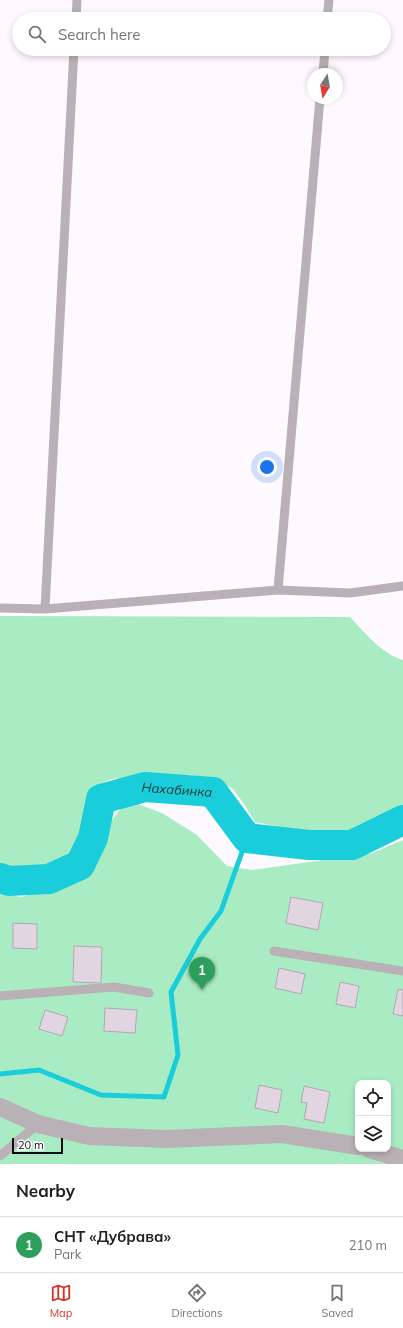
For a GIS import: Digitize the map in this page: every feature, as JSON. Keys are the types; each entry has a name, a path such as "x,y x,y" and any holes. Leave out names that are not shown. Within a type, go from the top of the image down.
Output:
{"street":[{"path":"0,1107 38,1124 89,1136 167,1139 282,1134 355,1146"},
{"path":"379,1152 403,1159"}],"lane":[{"path":"76,12 77,0"},
{"path":"328,12 329,0"},
{"path":"45,608 74,56"},
{"path":"323,68 324,56"},
{"path":"278,590 319,104"},
{"path":"0,608 45,608 278,590 350,593 403,586"},
{"path":"274,951 403,971"},
{"path":"0,996 114,988 150,993"},
{"path":"0,1156 38,1124"}],"green space":[{"path":"0,616 350,617 381,648 403,660 403,813 380,825 332,839 312,837 294,830 255,822 232,788 212,780 191,775 112,779 92,787 86,805 80,840 71,857 53,866 0,866"},
{"path":"127,800 162,813 197,835 227,866 252,870 372,853 403,840 403,1164 0,1164 0,894 22,897 68,882 100,859 107,827"}],"building":[{"path":"291,897 323,903 318,930 286,923"},
{"path":"13,923 37,924 37,949 13,948"},
{"path":"74,946 102,947 101,983 73,982"},
{"path":"279,968 305,974 301,994 275,988"},
{"path":"340,982 359,986 355,1008 336,1004"},
{"path":"398,989 403,990 403,1016 393,1014"},
{"path":"105,1008 137,1010 135,1033 104,1031"},
{"path":"45,1010 68,1017 62,1036 39,1029"},
{"path":"259,1085 282,1090 278,1113 255,1108"},
{"path":"304,1086 330,1092 324,1123 304,1119 307,1103 301,1102"}],"waterway":[{"name":"Нахабинка","path":"0,878 9,881 49,879 80,865 93,838 101,799 145,787 213,792 247,838 309,845 352,845 403,820"},
{"path":"0,1074 39,1070 101,1095 164,1097 178,1055 171,992 200,939 221,911 247,838"}],"place":[{"name":"СНТ «Дубрава»","path":"202,990"}]}
